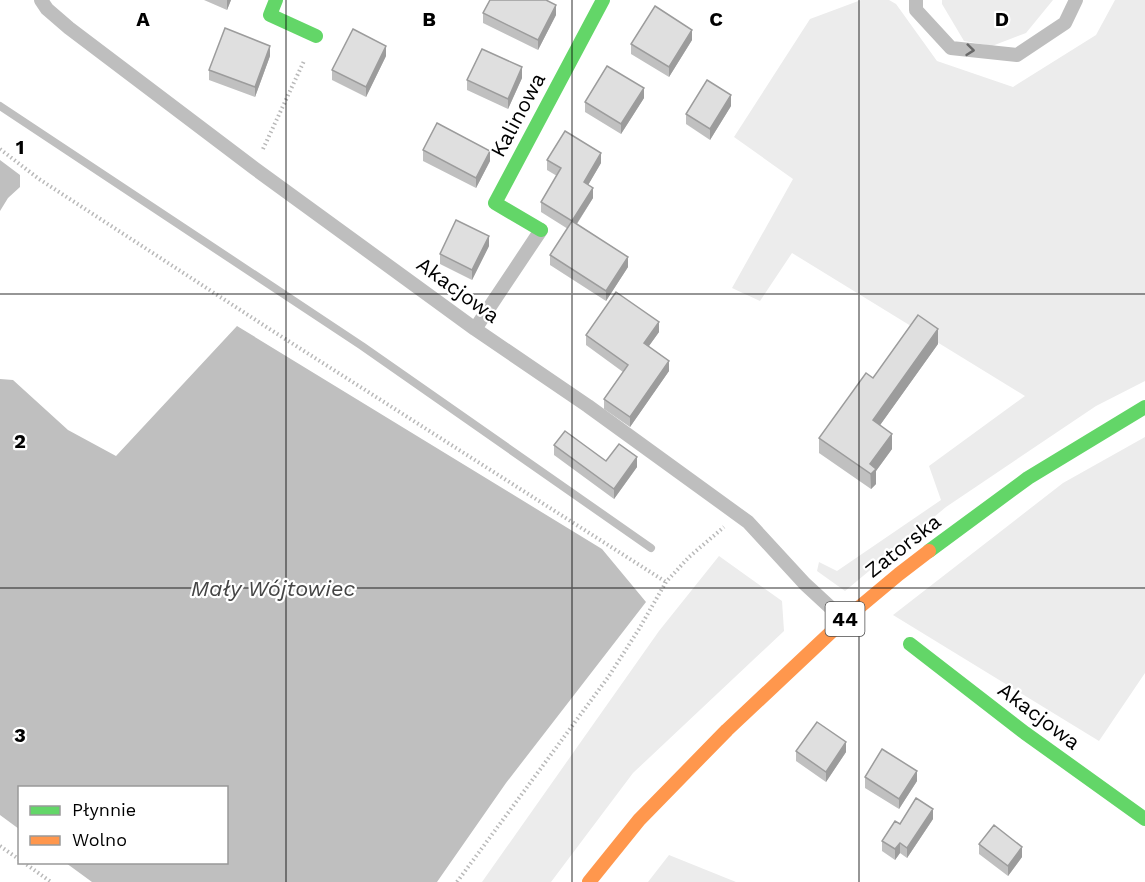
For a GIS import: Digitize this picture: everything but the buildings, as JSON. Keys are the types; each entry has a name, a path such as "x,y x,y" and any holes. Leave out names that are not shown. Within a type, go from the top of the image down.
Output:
{"main road":[{"path":"276,0 270,15 316,36"},
{"name":"Kalinowa","path":"541,230 495,203 603,0"},
{"name":"Zatorska","path":"589,882 639,820 727,729 844,620 899,574 1028,478 1145,407"},
{"name":"Akacjowa","path":"910,644 1025,733 1145,819"}],"lane":[{"name":"Akacjowa","path":"41,0 47,9 69,28 254,168 475,329 588,406 748,522 805,584 844,620"},
{"path":"916,0 916,10 951,48 1017,55 1065,22 1076,0"},
{"path":"475,329 541,230"}],"path":[{"path":"254,168 316,36"},
{"path":"0,149 39,179 108,225 666,582"},
{"path":"456,882 609,676 666,582 689,557 738,515"},
{"path":"0,846 18,859"},
{"path":"25,864 51,882"}],"shaded area":[{"path":"861,0 889,0 896,4 937,61 1013,87 1096,35 1115,0 1145,0 1145,381 1096,406 946,507 845,591 817,571 819,562 837,571 941,500 929,466 1025,396 792,253 760,301 732,288 793,179 734,137 810,19"},
{"path":"942,0 1053,0 1026,33 992,46 964,41 942,4"},
{"path":"1145,437 1145,673 1099,741 893,615 1063,483"},
{"path":"719,556 782,601 784,631 633,773 551,882 482,882 659,631"},
{"path":"669,855 736,882 648,882"}],"water":[{"path":"0,160 20,175 20,187 8,198 0,211"},
{"name":"Mały Wójtowiec","path":"237,326 602,549 646,602 506,783 437,882 92,882 67,864 228,864 228,786 18,786 18,828 0,815 0,379 13,380 68,430 116,456"}],"waterway":[{"path":"0,106 362,346 651,548"}],"traffic: fast":[{"path":"276,0 270,15 316,36"},
{"path":"541,230 495,203 603,0"},
{"path":"929,551 1028,478 1145,407"},
{"path":"910,644 1025,733 1145,819"}],"traffic: slow":[{"path":"589,882 639,820 727,730 844,620 929,551"}]}
